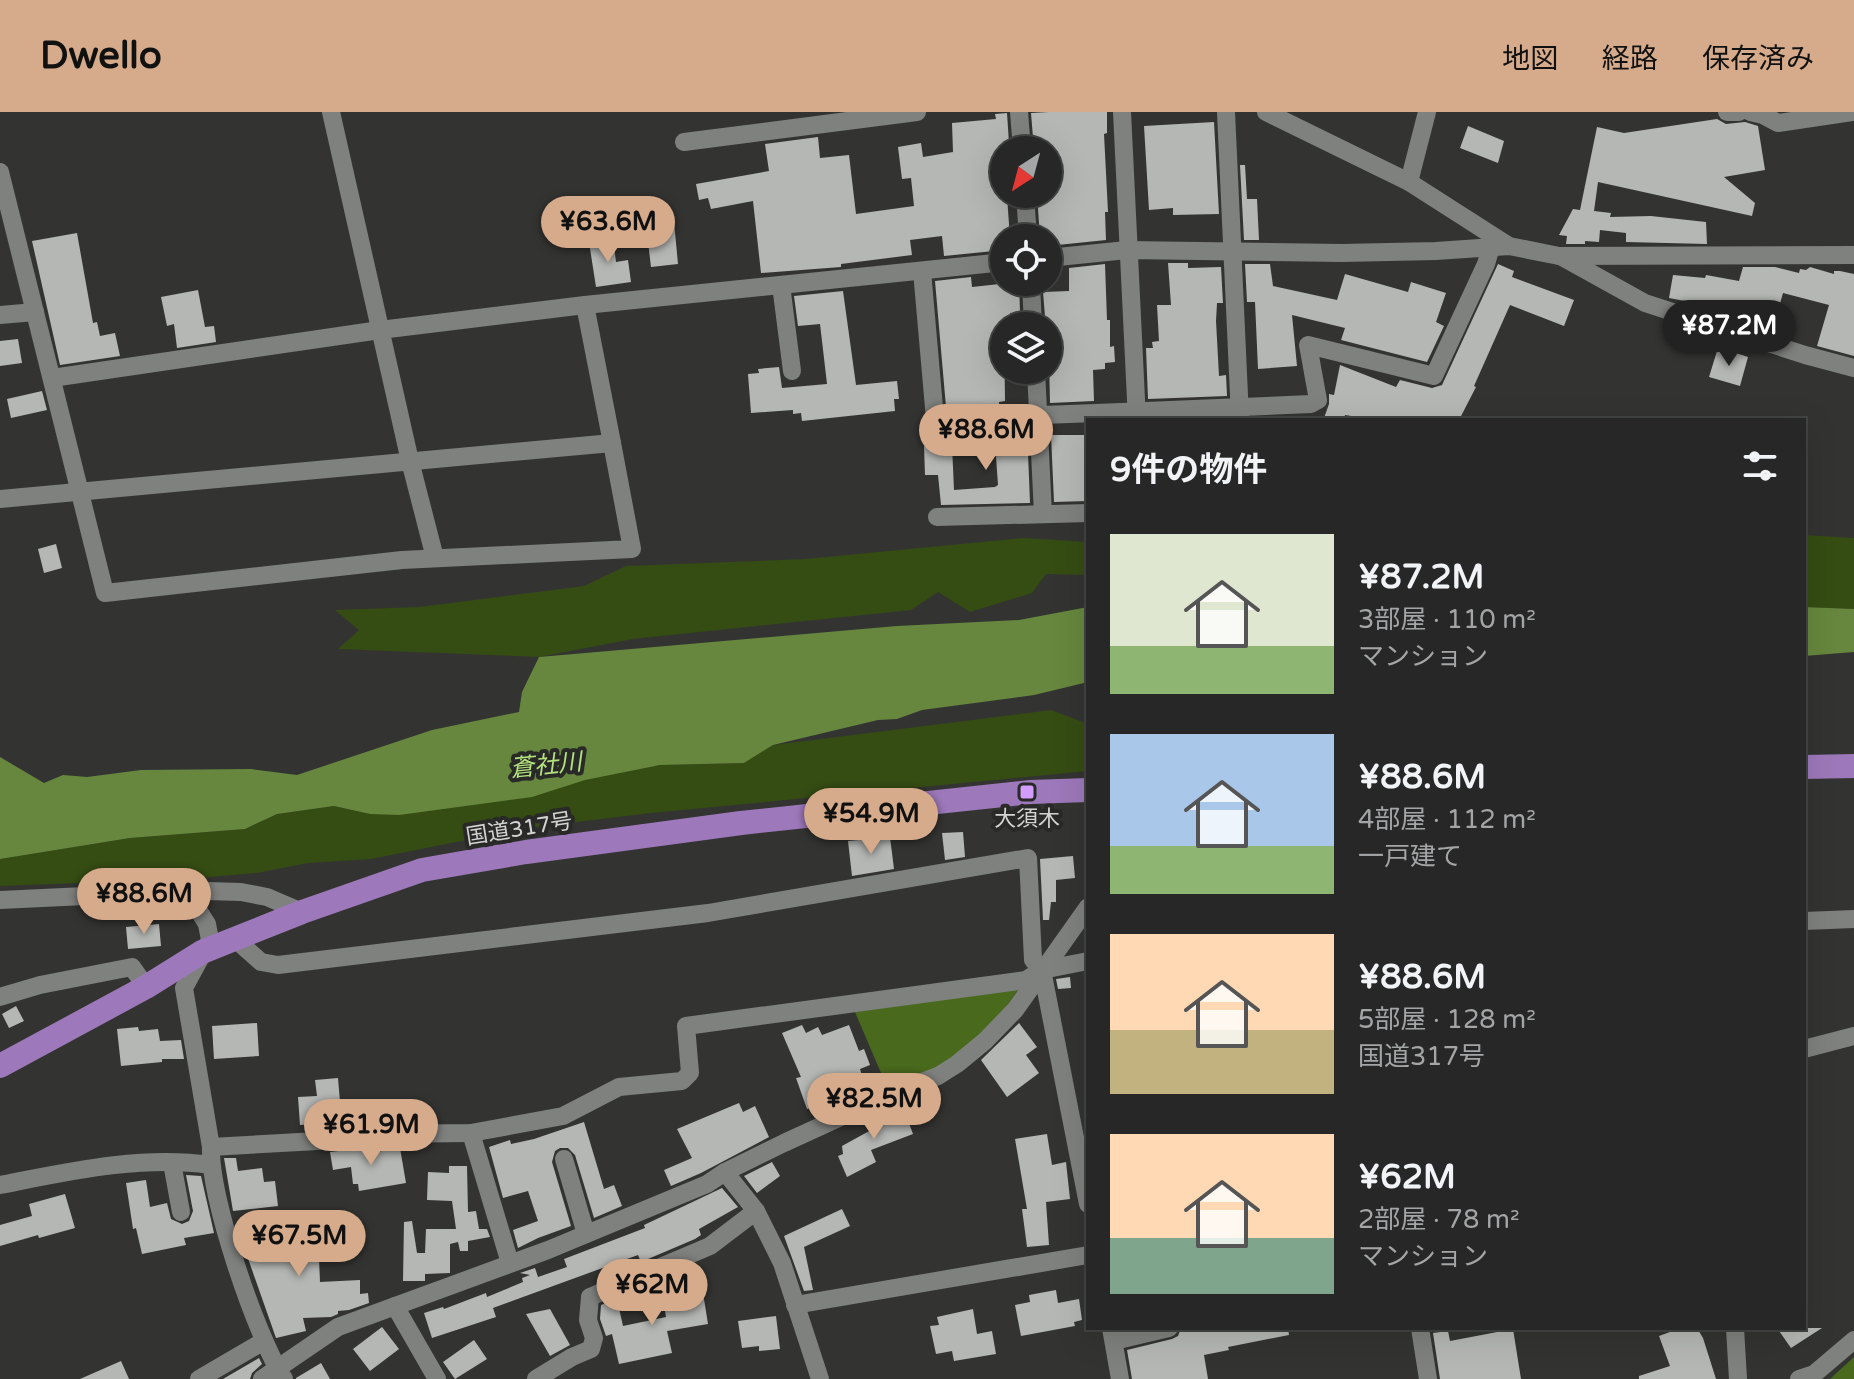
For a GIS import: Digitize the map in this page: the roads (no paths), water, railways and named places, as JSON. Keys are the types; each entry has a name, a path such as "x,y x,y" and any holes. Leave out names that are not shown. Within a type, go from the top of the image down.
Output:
{"highway":[{"path":"1806,767 1854,766"},
{"name":"国道317号","path":"0,1066 146,987 202,952 302,912 422,870 526,852 741,823 1031,792 1086,790"}],"street":[{"path":"331,112 435,558"},
{"path":"684,142 917,112"},
{"path":"1019,112 1021,136"},
{"path":"1122,112 1130,416"},
{"path":"1226,112 1240,414"},
{"path":"1266,112 1409,182 1500,246"},
{"path":"1409,182 1427,112"},
{"path":"1727,112 1739,112"},
{"path":"1750,112 1778,123 1852,112"},
{"path":"0,172 9,243 35,312 105,593 402,560 632,549 585,305"},
{"path":"1062,257 1127,250 1342,253 1500,246 1559,256 1854,255"},
{"path":"922,271 935,419 1240,414 1311,404 1318,400 1308,345 1434,376 1486,264 1500,246"},
{"path":"1559,256 1645,303 1854,368"},
{"path":"52,378 380,330 585,305 990,264"},
{"path":"781,285 792,371"},
{"path":"0,315 35,312"},
{"path":"1037,384 1043,514"},
{"path":"0,499 612,443"},
{"path":"937,517 1086,513"},
{"path":"234,938 261,962 278,965 708,913 1028,858 1033,960 1042,970 1086,1194"},
{"path":"0,900 241,892 267,897 302,912"},
{"path":"178,896 200,913 207,924 210,940 184,988 210,1156 231,1247 274,1375 338,1327 586,1234 707,1184 725,1172 893,1093 938,1076 985,1041 1015,1010 1086,910"},
{"path":"1806,921 1854,919"},
{"path":"0,1185 121,1164 172,1163 375,1134 471,1133 563,1116 619,1087 682,1081 690,1073 686,1026 1026,980 1042,970 1086,961"},
{"path":"0,997 40,985 132,967 146,987"},
{"path":"1806,1048 1854,1036"},
{"path":"471,1133 510,1263"},
{"path":"564,1159 586,1234"},
{"path":"172,1163 181,1212"},
{"path":"725,1172 756,1211 782,1263 820,1379"},
{"path":"536,1379 591,1349 594,1338 588,1320 590,1297 710,1246 756,1211"},
{"path":"795,1305 1086,1255"},
{"path":"395,1306 437,1379"},
{"path":"1120,1379 1113,1335 1153,1330"},
{"path":"1420,1330 1428,1379"},
{"path":"1735,1330 1738,1379"},
{"path":"1799,1379 1814,1374 1854,1340"},
{"path":"199,1379 264,1341"}],"water":[{"name":"蒼社川","path":"1086,607 1086,682 1034,695 922,710 897,719 878,720 773,745 744,763 660,765 585,780 532,797 399,815 370,814 334,806 277,814 245,829 130,838 0,859 0,757 44,783 63,775 87,777 141,770 251,769 297,775 432,730 519,712 522,692 539,657 897,626 1019,620"},
{"path":"1806,607 1854,609 1854,652 1806,656"}],"place":[{"name":"大須木","path":"1027,792"}]}
